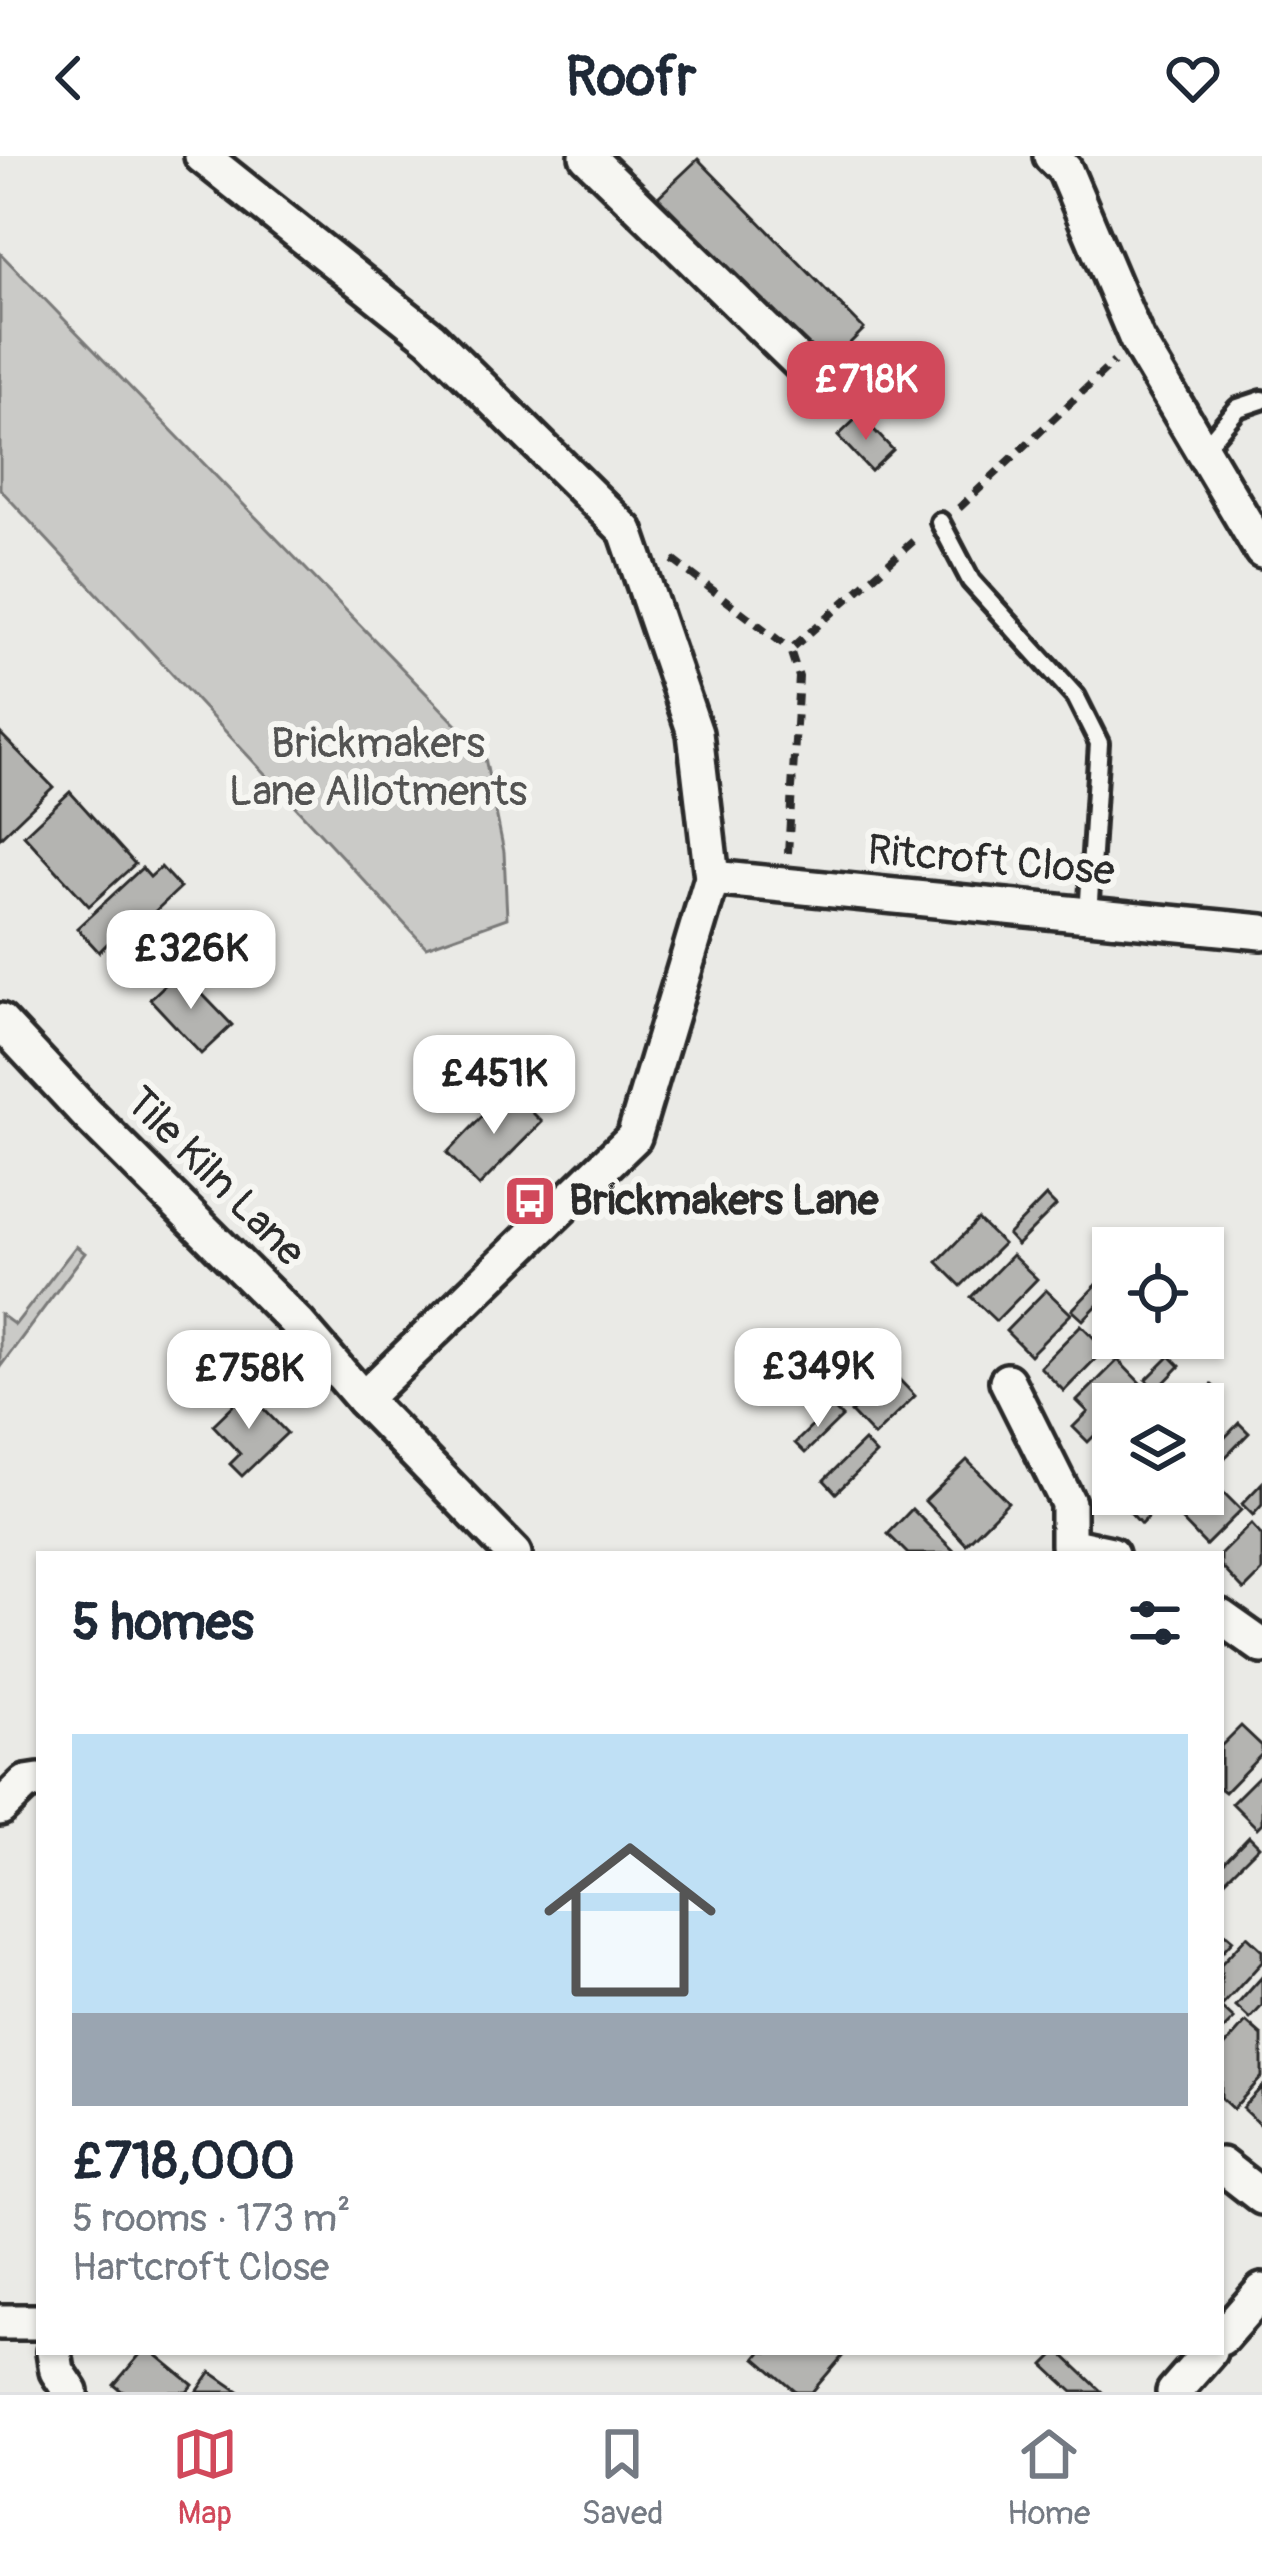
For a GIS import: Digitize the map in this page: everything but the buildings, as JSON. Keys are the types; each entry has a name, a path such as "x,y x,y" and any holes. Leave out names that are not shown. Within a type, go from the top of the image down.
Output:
{"street":[{"path":"202,156 431,338 626,531 695,733 712,878 634,1137 363,1399"},
{"path":"587,156 813,376"},
{"path":"1052,156 1065,170 1137,340 1262,551"},
{"name":"Ritcroft Close","path":"712,878 1262,932"},
{"name":"Tile Kiln Lane","path":"0,1021 299,1324 363,1399 511,1551"},
{"path":"1007,1381 1068,1503 1062,1550"},
{"path":"1224,1619 1262,1646"},
{"path":"0,1808 26,1783 36,1781"},
{"path":"1224,2167 1262,2197"},
{"path":"1224,2334 1262,2290"},
{"path":"0,2322 36,2322"},
{"path":"54,2355 57,2372 71,2392"},
{"path":"1174,2392 1206,2355"}],"lane":[{"path":"1202,450 1238,408 1262,400"},
{"path":"940,522 970,581 1076,697 1100,743 1088,916"}],"path":[{"path":"790,650 901,550 968,501 1137,340"},
{"path":"626,531 650,543 790,650 799,676 786,886"}],"green space":[{"name":"Brickmakers Lane Allotments","path":"0,253 484,753 504,852 507,918 426,947 0,489"},
{"path":"76,1246 85,1253 0,1367 0,1314 15,1325"}],"place":[{"name":"Brickmakers Lane","path":"530,1201"}]}
